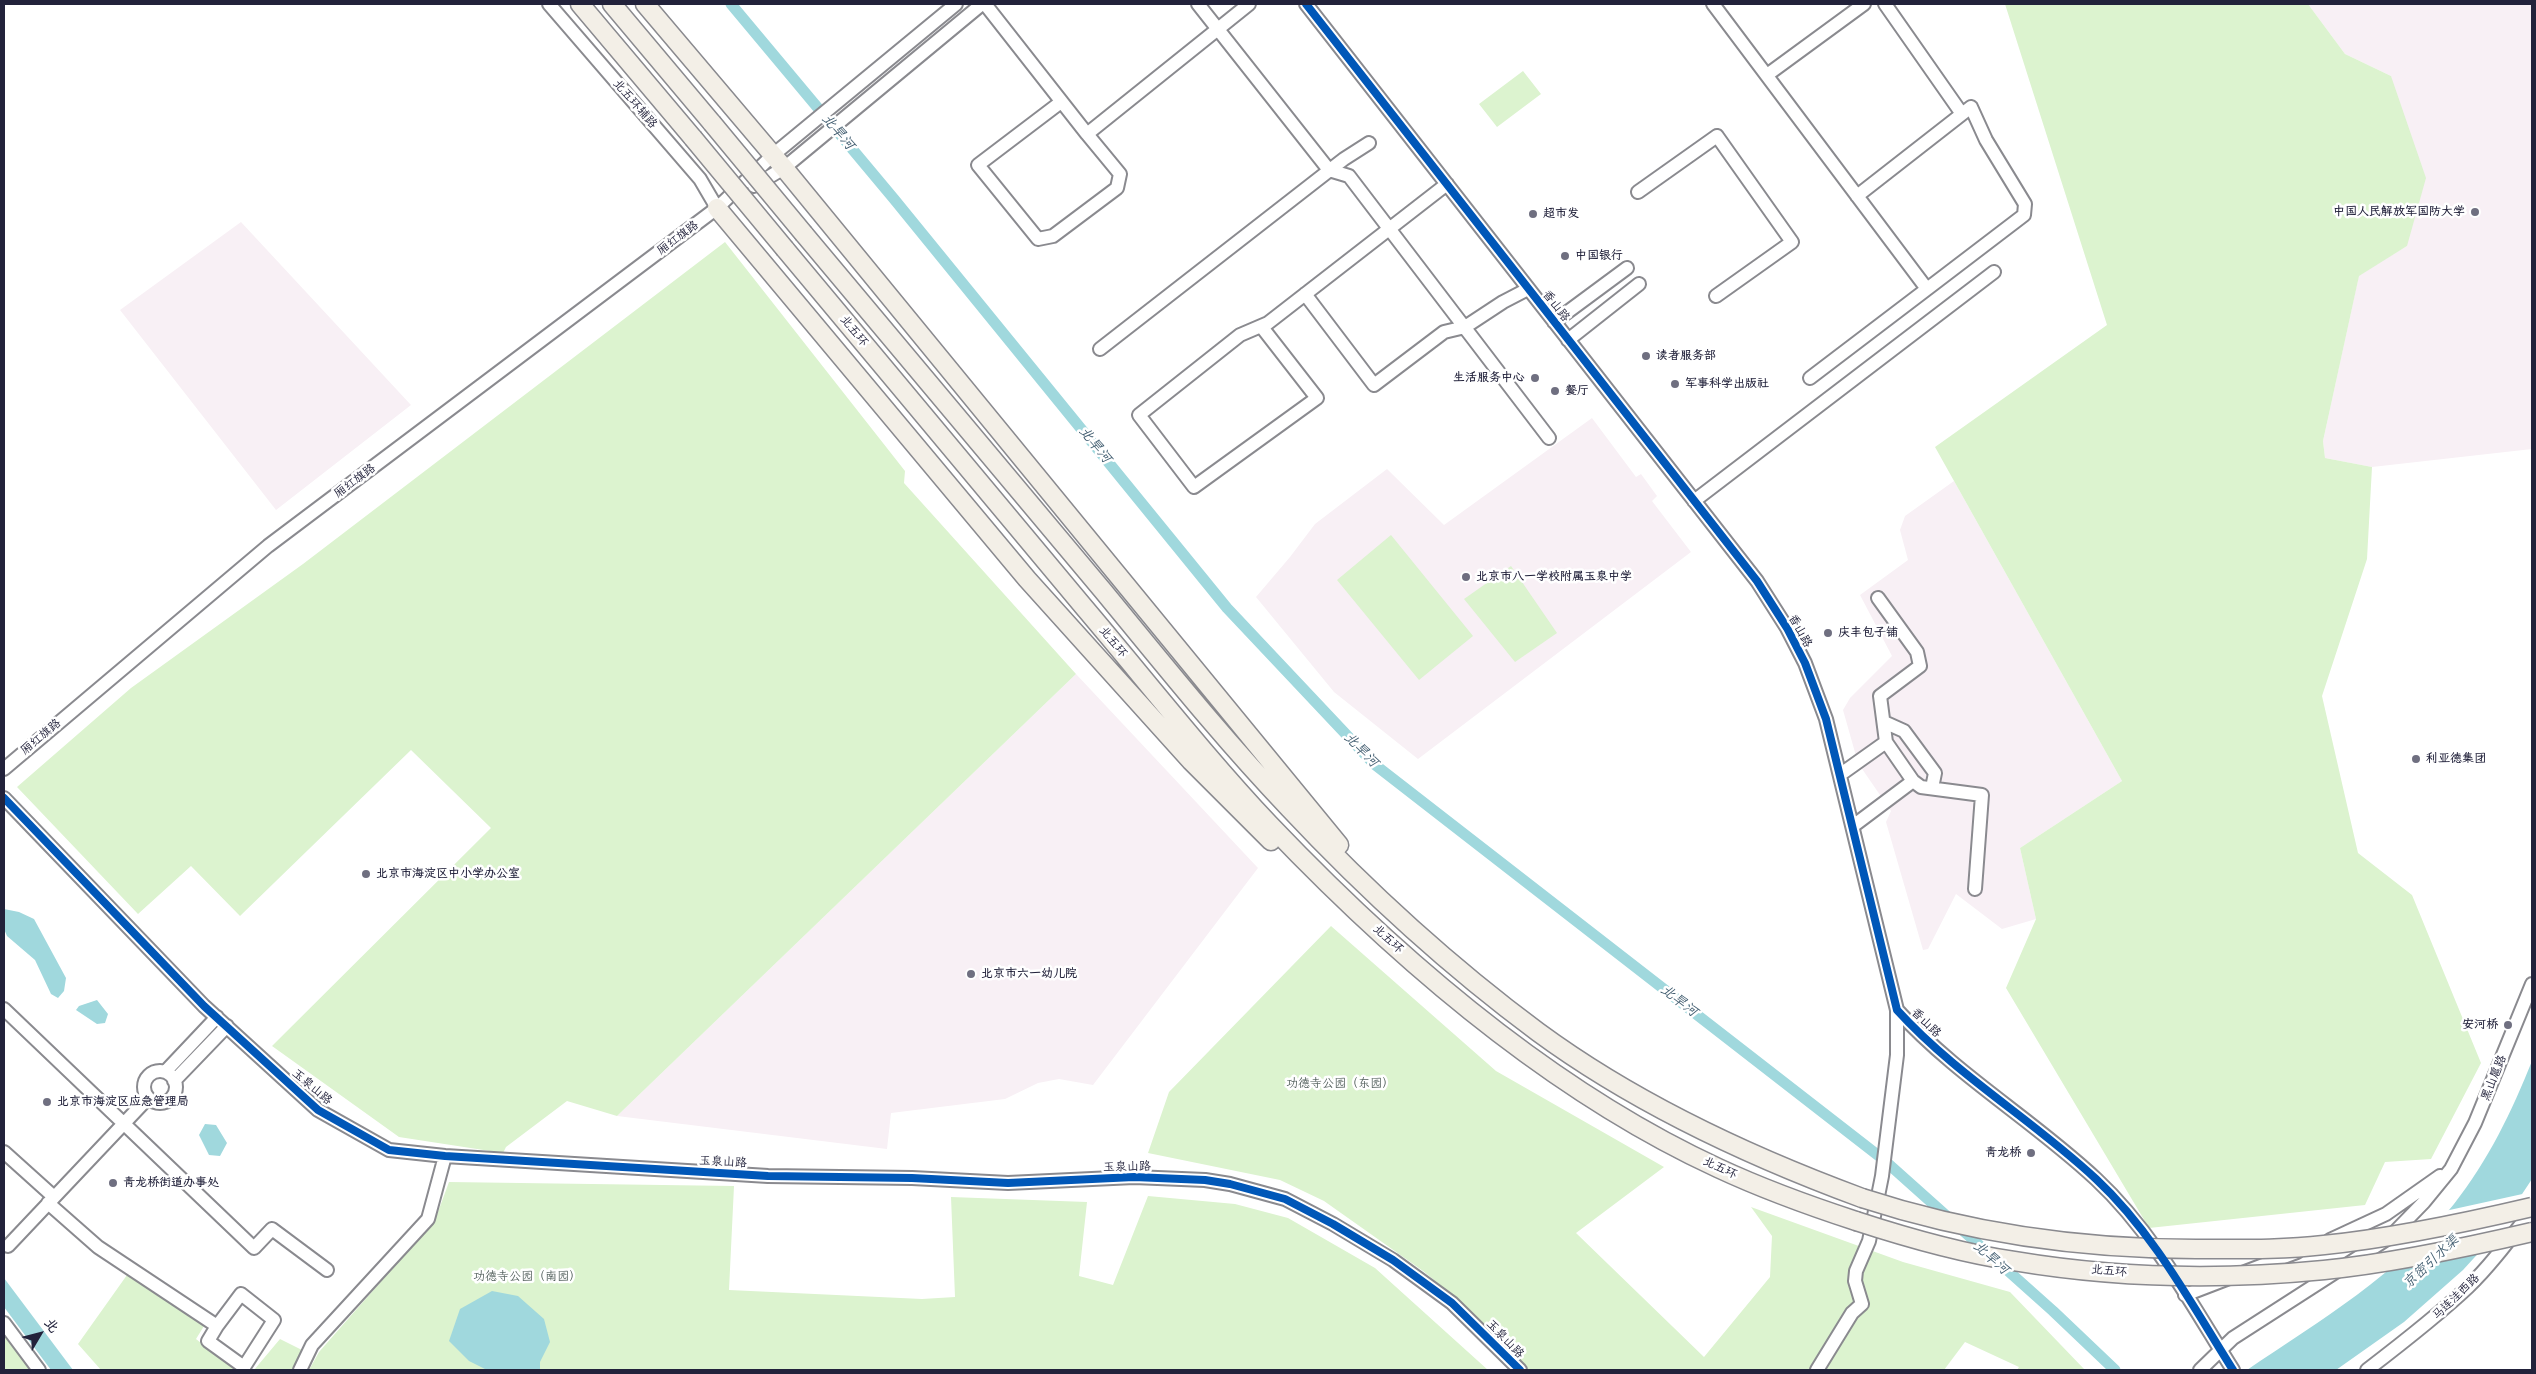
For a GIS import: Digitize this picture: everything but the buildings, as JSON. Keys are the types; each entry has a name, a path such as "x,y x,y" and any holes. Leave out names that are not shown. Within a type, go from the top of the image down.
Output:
{"highway":[{"name":"北五环","path":"580,4 1194,738 1269,824 1368,921 1422,970 1525,1052 1617,1114 1717,1168 1819,1209 1920,1241 2014,1262 2124,1273 2195,1275 2238,1275 2325,1270 2383,1262 2465,1247 2532,1232"},
{"name":"北五环","path":"612,4 1212,722 1288,808 1400,918 1539,1033 1629,1091 1724,1142 1795,1174 1914,1214 2024,1238 2162,1249 2244,1250 2325,1245 2452,1225 2532,1208"},
{"path":"645,4 778,161 1400,918"},
{"path":"717,208 1027,579 1191,761 1264,836 1368,921"}],"street":[{"name":"北五环辅路","path":"549,4 700,179 717,208"},
{"name":"厢红旗路","path":"778,161 814,121 956,4"},
{"name":"厢红旗路","path":"4,769 268,546 778,161 825,134 984,4"},
{"path":"984,4 1120,174 1117,188 1053,236 1038,240 978,164 1061,102"},
{"path":"1198,4 1329,170 1349,176 1548,438"},
{"path":"1087,134 1249,4"},
{"name":"香山路","path":"1306,4 1756,581 1787,628 1805,663 1821,703 1841,774 1897,1010 1924,1039 2097,1180 2130,1216 2185,1295 2220,1351"},
{"path":"1713,4 1927,289"},
{"path":"1766,75 1864,4"},
{"path":"1885,4 1962,114"},
{"path":"1810,378 2024,215 2025,204 1986,140 1971,107 1857,196"},
{"path":"1638,192 1717,136 1792,242 1716,296"},
{"path":"1100,349 1329,170 1369,144"},
{"path":"1261,326 1316,398 1194,487 1139,415 1240,335 1261,326 1305,294 1447,184"},
{"path":"1554,322 1627,268"},
{"path":"1694,501 1994,272"},
{"path":"1568,340 1639,284"},
{"path":"1305,294 1374,385 1444,332 1465,327 1503,302 1528,289"},
{"path":"1878,598 1917,652 1920,666 1880,696 1886,742 1913,781 1921,787 1982,795 1975,888"},
{"path":"1884,722 1904,731 1935,773 1932,788"},
{"path":"1841,774 1886,742"},
{"path":"1853,826 1913,781"},
{"name":"玉泉山路","path":"4,798 222,1022 318,1110 389,1150 445,1156 768,1176 912,1178 1008,1183 1134,1177 1205,1180 1230,1184 1285,1199 1333,1224 1393,1260 1452,1304 1520,1370"},
{"name":"黑山扈路","path":"2220,1351 2233,1338 2390,1238 2424,1202 2450,1169 2476,1123 2532,984"},
{"path":"4,1009 254,1248 272,1229 327,1270"},
{"path":"1817,1370 1852,1314 1862,1304 1855,1281 1856,1271 1869,1242 1882,1176 1897,1055 1897,1010"},
{"path":"170,1076 222,1022"},
{"path":"154,1072 170,1076 174,1094 168,1101 158,1103 148,1098 144,1089 146,1078 154,1072"},
{"path":"8,1246 148,1098"},
{"path":"4,1152 98,1247 217,1326"},
{"path":"300,1370 312,1344 428,1219 445,1156"},
{"path":"2185,1295 2356,1229 2386,1214 2450,1169"},
{"name":"马连洼西路","path":"2366,1370 2433,1320 2470,1286 2506,1244 2532,1208"},
{"path":"241,1294 274,1320 244,1367 208,1341 217,1326 241,1294"},
{"path":"4,1323 39,1370"},
{"path":"2200,1370 2220,1351 2233,1370"}],"shaded area":[{"name":"中国人民解放军国防大学","path":"2308,4 2532,4 2532,449 2372,467 2325,458 2323,441 2359,275 2407,246 2391,76 2345,54"},
{"path":"241,222 411,405 276,510 120,310"},
{"name":"北京市八一学校附属玉泉中学","path":"1592,418 1636,477 1641,474 1657,496 1652,501 1691,552 1418,759 1334,692 1256,597 1315,524 1387,469 1444,525"},
{"path":"1954,481 2122,781 2020,848 2036,919 2002,929 1956,894 1928,949 1923,950 1886,822 1891,811 1858,763 1843,710 1850,698 1892,656 1860,595 1908,560 1900,530 1905,516"},
{"name":"北京市六一幼儿院","path":"1076,674 1258,868 1093,1085 1059,1079 1038,1083 1005,1099 891,1113 887,1149 617,1116"}],"green space":[{"path":"2005,4 2308,4 2345,54 2391,76 2426,178 2407,246 2359,276 2323,441 2325,458 2372,467 2367,559 2322,696 2358,853 2412,895 2481,1063 2431,1159 2385,1162 2365,1205 2149,1228 2006,988 2036,919 2020,848 2122,781 1935,447 2107,325"},
{"path":"1523,71 1541,94 1497,127 1479,104"},
{"path":"725,242 905,471 904,483 1076,674 617,1116 567,1101 506,1147 503,1153 399,1137 272,1046 491,828 411,750 240,916 191,866 138,914 17,787 131,688 303,564"},
{"path":"1391,535 1473,636 1419,680 1337,580"},
{"path":"1511,566 1557,633 1515,662 1464,599"},
{"name":"功德寺公园（东园）","path":"1331,926 1496,1071 1664,1167 1576,1233 1704,1357 1770,1277 1772,1236 1751,1207 1903,1262 2010,1292 2085,1370 2017,1370 2019,1367 1965,1342 1944,1370 1526,1370 1518,1356 1456,1298 1423,1271 1324,1201 1280,1180 1148,1153 1169,1092"},
{"name":"功德寺公园（南园）","path":"449,1182 734,1186 729,1290 922,1299 955,1297 951,1197 1087,1202 1079,1276 1113,1285 1148,1196 1235,1204 1288,1218 1375,1268 1488,1370 309,1370 319,1352 435,1220"},
{"path":"127,1275 204,1326 196,1339 235,1370 101,1370 78,1344"},
{"path":"4,1331 33,1370 4,1370"},
{"path":"280,1339 302,1350 294,1370 254,1370"}],"water":[{"path":"4,909 19,912 34,919 66,978 64,991 58,998 51,994 35,960 7,936 4,929"},
{"path":"97,1000 108,1014 105,1023 97,1024 76,1010 79,1006"},
{"name":"京密引水渠","path":"2532,1061 2532,1179 2495,1235 2463,1270 2404,1322 2336,1370 2247,1370 2357,1295 2409,1253 2432,1229 2454,1204 2478,1171 2507,1117"},
{"path":"205,1124 216,1125 227,1143 220,1156 209,1155 199,1135"},
{"path":"4,1278 73,1370 51,1370 4,1307"},
{"path":"492,1291 518,1296 544,1319 550,1342 540,1362 540,1370 487,1370 469,1361 449,1341 460,1309"}],"pier":[{"path":"2527,1193 2497,1236 2388,1266 2412,1247 2445,1211"}],"waterway":[{"name":"北旱河","path":"731,4 894,199 1227,608 1374,764 1884,1160 2053,1311 2115,1370"}],"cycle path":[{"path":"1306,4 1757,581 1787,628 1805,663 1826,719 1897,1010 1944,1056 2072,1157 2117,1200 2154,1246 2187,1295 2233,1370"},
{"path":"4,798 204,1006 318,1110 389,1150 445,1156 768,1176 912,1178 1008,1183 1134,1177 1205,1180 1230,1184 1285,1199 1333,1224 1393,1260 1452,1303 1520,1370"}],"place":[{"name":"中国人民解放军国防大学","path":"2475,212"},
{"name":"超市发","path":"1533,214"},
{"name":"中国银行","path":"1565,256"},
{"name":"读者服务部","path":"1646,356"},
{"name":"生活服务中心","path":"1535,378"},
{"name":"军事科学出版社","path":"1675,384"},
{"name":"餐厅","path":"1555,391"},
{"name":"北京市八一学校附属玉泉中学","path":"1466,577"},
{"name":"庆丰包子铺","path":"1828,633"},
{"name":"利亚德集团","path":"2416,759"},
{"name":"北京市海淀区中小学办公室","path":"366,874"},
{"name":"北京市六一幼儿院","path":"971,974"},
{"name":"安河桥","path":"2508,1025"},
{"name":"北京市海淀区应急管理局","path":"47,1102"},
{"name":"青龙桥","path":"2031,1153"},
{"name":"青龙桥街道办事处","path":"113,1183"}]}
